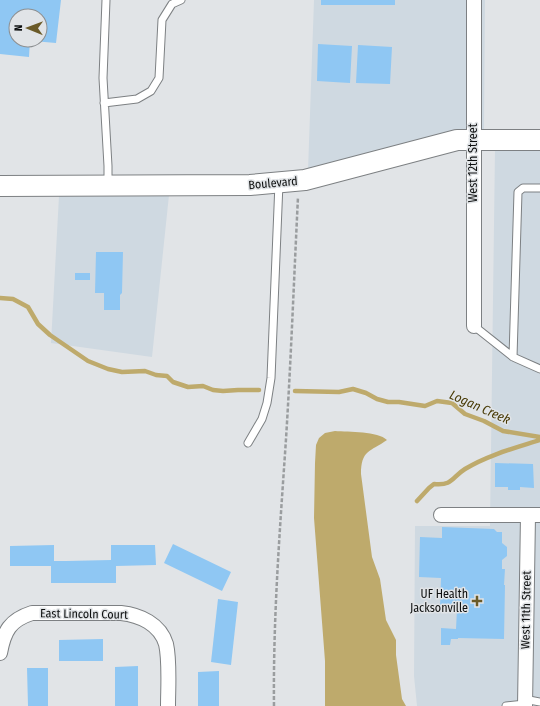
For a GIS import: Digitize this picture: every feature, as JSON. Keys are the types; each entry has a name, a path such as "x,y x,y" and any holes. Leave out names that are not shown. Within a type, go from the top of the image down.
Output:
{"main road":[{"name":"Boulevard","path":"0,186 229,186 279,183 332,173 457,140 540,140"}],"street":[{"name":"West 12th Street","path":"474,0 474,326"},
{"path":"441,515 534,515"},
{"name":"West 11th Street","path":"525,703 534,515"},
{"name":"East Lincoln Court","path":"0,653 2,639 7,629 22,616 32,613 133,614 145,619 153,626 161,634 166,645 168,663 168,706"}],"lane":[{"path":"106,0 103,78 108,186"},
{"path":"104,103 137,99 151,91 159,78 162,20 172,4 182,0"},
{"path":"248,443 262,419 271,378 279,183"},
{"path":"513,357 518,192 523,188 540,188"},
{"path":"474,326 513,357 540,369"},
{"path":"506,706 540,702"}],"path":[{"path":"274,706 276,606 291,358 299,180"}],"shaded area":[{"path":"314,0 485,0 484,129 446,132 308,171"},
{"path":"495,149 540,149 540,706 417,706 414,676 415,526 490,526"},
{"path":"169,195 152,357 51,343 59,196"},
{"path":"335,431 370,433 383,437 387,440 368,452 361,466 361,474 372,557 380,579 386,620 396,640 396,655 402,699 406,706 325,706 325,661 314,518 315,463 316,445 319,438 325,433"}],"building":[{"path":"0,0 61,0 56,43 48,42 48,8 8,8 8,48 30,48 29,57 0,54"},
{"path":"321,0 395,0 395,5 321,5"},
{"path":"318,44 352,46 350,83 317,81"},
{"path":"358,45 392,47 390,84 356,83"},
{"path":"96,252 123,252 120,310 104,310 104,293 95,293"},
{"path":"75,273 90,273 90,280 75,280"},
{"path":"495,463 533,464 534,488 520,487 520,490 508,490 508,487 495,487"},
{"path":"442,527 494,529 497,532 502,532 502,543 507,547 507,556 502,560 502,569 505,569 504,639 458,638 451,639 450,645 441,645 441,628 456,629 457,609 440,608 441,578 419,577 420,537 442,538"},
{"path":"173,544 231,572 222,591 164,563"},
{"path":"54,545 54,561 66,561 111,560 111,545 155,545 156,565 116,566 116,583 51,583 51,566 10,566 10,546"},
{"path":"218,599 238,602 231,665 211,662"},
{"path":"103,639 103,661 59,661 59,640"},
{"path":"138,666 138,706 115,706 115,667"},
{"path":"27,668 48,668 48,706 28,706"},
{"path":"219,671 219,706 198,706 198,672"}],"waterway":[{"name":"Logan Creek","path":"0,298 13,299 28,307 38,324 50,335 88,361 108,369 122,372 145,371 156,375 167,376 173,382 188,387 203,386 213,390 223,391 259,390"},
{"name":"Logan Creek","path":"295,391 339,392 353,389 388,402 425,406 437,401 452,403 465,414 484,421 503,431 540,437"},
{"path":"417,501 434,484 445,484 474,464 502,452 540,440"}],"place":[{"name":"UF Health Jacksonville","path":"477,601"}]}
